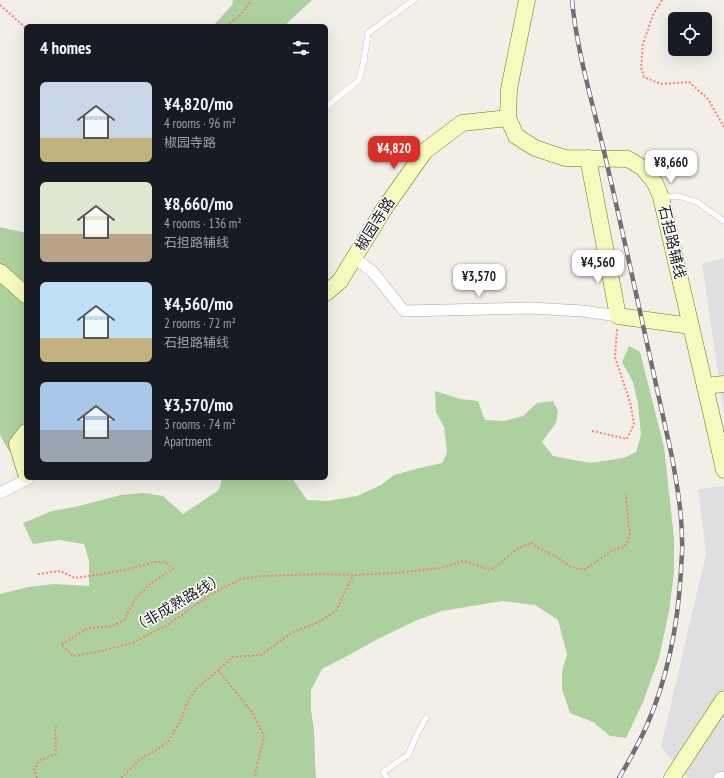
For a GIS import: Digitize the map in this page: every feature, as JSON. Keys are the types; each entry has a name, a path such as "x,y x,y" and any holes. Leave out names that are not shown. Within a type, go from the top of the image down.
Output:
{"main road":[{"name":"石担路辅线","path":"527,0 509,89 508,118 516,136 535,148 565,158 628,159 643,168 655,183 661,197 706,386 724,470"},
{"name":"椒园寺路","path":"328,291 340,281 384,209 425,151 462,123 508,118"},
{"path":"588,158 618,316 691,326"},
{"path":"0,272 24,293"},
{"path":"706,386 724,384"},
{"path":"24,435 17,444 24,465"},
{"path":"672,778 724,699"}],"street":[{"path":"354,258 372,271 404,311 531,308 582,311 618,316"},
{"path":"0,493 24,479"},
{"path":"718,778 724,777"}],"lane":[{"path":"328,105 359,80 368,33 414,0"},
{"path":"661,197 678,196 697,202 724,221"},
{"path":"386,778 383,772 408,756 418,732 426,718"}],"path":[{"path":"229,24 237,19 247,8 251,0"},
{"path":"662,0 653,15 643,44 641,67 644,77 661,84 688,82 708,99 724,127"},
{"path":"0,5 24,26"},
{"path":"592,431 627,439 634,424 630,402 615,357 618,316"},
{"name":"（非成熟路线）","path":"38,574 60,571 75,578 138,567 153,562 165,562 173,569 150,584 135,599 124,620 112,626 88,628 61,645 74,656 132,643 169,624 220,589 242,579 261,576 325,574 353,575 419,571 442,568 464,561 490,570 517,549 531,543 555,556 571,567 584,570 614,550 624,547 630,536 626,494"},
{"path":"121,778 140,758 155,751 168,742 181,720 187,703 196,688 233,657 261,655 293,632 319,622 336,611 353,575"},
{"path":"218,670 252,712 264,736 254,778"},
{"path":"37,778 34,769 40,760 56,754 55,732 57,724"}],"shaded area":[{"path":"724,258 724,414 702,264"},
{"path":"724,486 724,778 688,778 661,747 706,554 698,489"}],"green space":[{"path":"233,0 312,0 286,24 215,24 232,5"},
{"path":"0,227 24,233 24,449 9,451 0,435"},
{"path":"629,346 640,352 664,447 674,538 674,573 669,611 659,658 643,702 626,738 610,736 593,722 570,713 562,689 562,672 567,654 558,620 535,605 502,601 442,611 415,621 322,669 311,690 316,778 0,778 0,594 28,587 54,584 89,586 89,560 84,544 59,540 33,544 23,523 52,511 75,507 121,495 143,493 163,496 183,514 219,490 222,480 293,480 307,500 327,501 357,496 381,485 394,475 442,463 447,453 444,427 436,412 435,391 460,399 478,401 485,420 504,421 523,416 537,403 553,401 558,411 556,423 542,442 553,456 590,463 623,458 636,452 641,435 638,404 633,382 622,362"}],"railway":[{"path":"572,0 574,20 582,60 615,197 672,457 679,499 682,530 680,591 671,650 661,688 647,725 619,778"}]}
